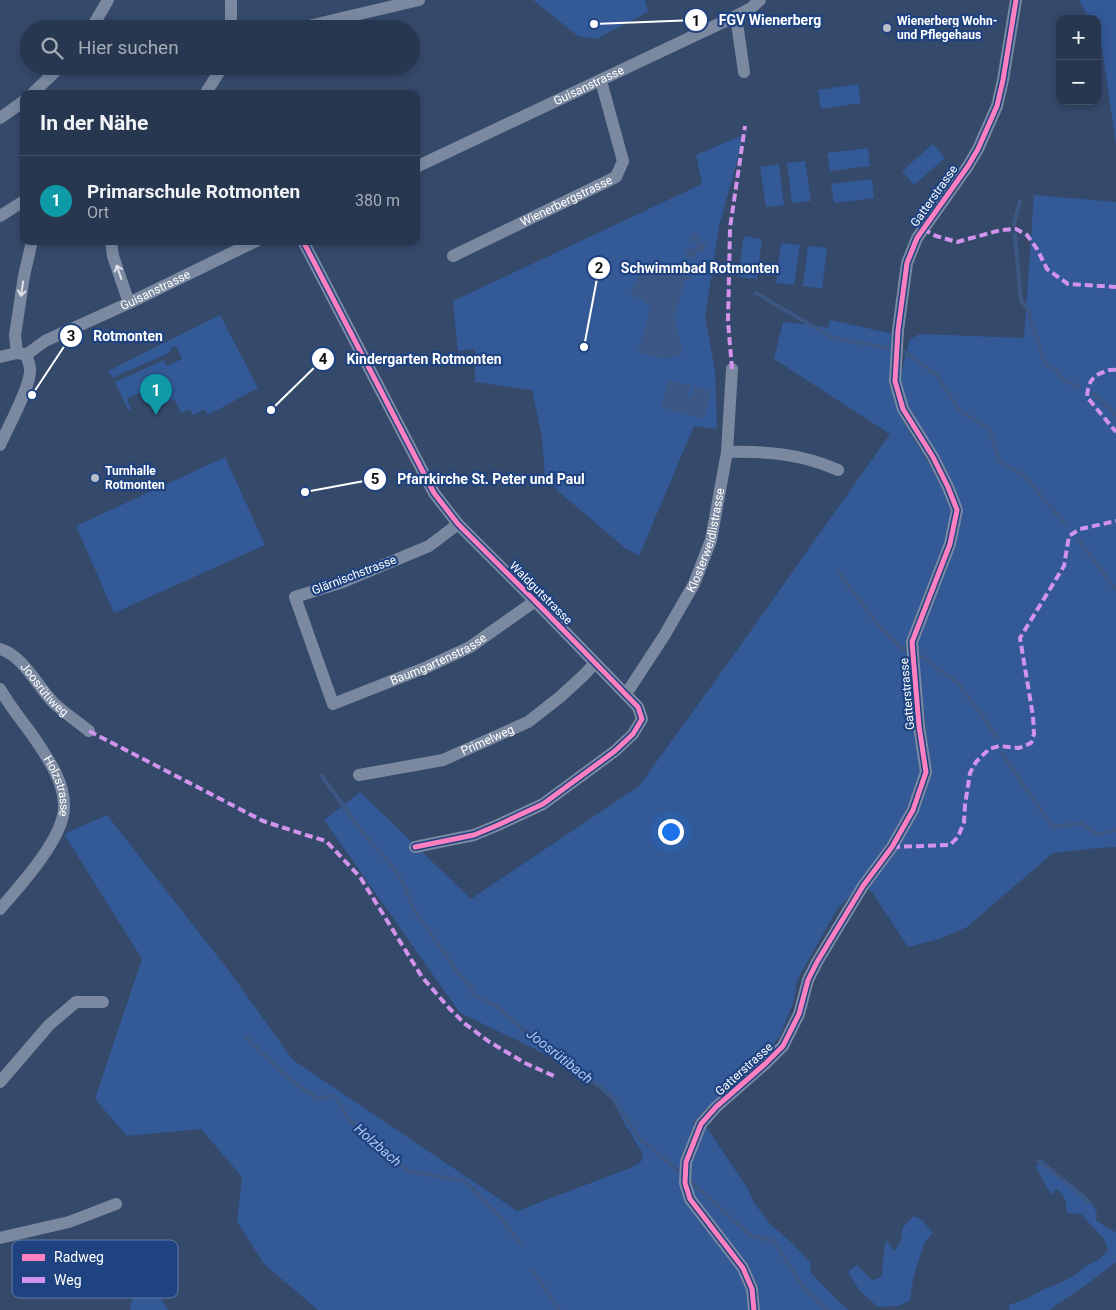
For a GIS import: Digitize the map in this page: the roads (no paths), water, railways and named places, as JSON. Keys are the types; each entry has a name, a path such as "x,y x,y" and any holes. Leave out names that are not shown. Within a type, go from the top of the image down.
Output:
{"street":[{"path":"96,20 108,0"},
{"path":"231,0 231,20"},
{"path":"334,20 419,0"},
{"name":"Guisanstrasse","path":"420,165 736,16 751,8 760,0"},
{"name":"Gatterstrasse","path":"754,1310 752,1289 743,1268 690,1199 685,1177 686,1162 702,1124 716,1107 783,1046 799,1014 808,980 817,962 863,886 892,847 912,810 926,772 919,726 912,642 950,544 957,510 937,464 903,409 895,381 898,330 907,263 917,238 968,166 978,149 997,106 1004,80 1016,0"},
{"path":"736,16 744,72"},
{"path":"36,90 52,75"},
{"path":"208,90 217,75"},
{"name":"Wienerbergstrasse","path":"453,256 616,177 623,161 601,81"},
{"path":"0,118 20,103"},
{"path":"0,216 20,204"},
{"path":"0,445 25,389 30,371 15,334 31,245"},
{"path":"112,245 113,256 129,302"},
{"name":"Guisanstrasse","path":"0,357 22,354 45,341 248,245"},
{"name":"Waldgutstrasse","path":"305,245 434,493 458,524 536,600 638,707 642,720 633,734 615,751 543,804 474,835 415,847"},
{"name":"Klosterweidlistrasse","path":"626,694 664,636 694,584 711,540 727,452 732,369"},
{"path":"727,452 793,455 838,470"},
{"name":"Glärnischstrasse","path":"333,704 295,597 343,582 429,546 458,524"},
{"name":"Baumgartenstrasse","path":"333,704 427,667 470,647 536,600"},
{"name":"Joosrütiweg","path":"0,649 17,659 54,704 89,731"},
{"name":"Primelweg","path":"360,775 444,760 528,722 584,676 595,663"},
{"name":"Holzstrasse","path":"0,909 37,865 58,833 64,808 61,787 52,766 1,692"},
{"path":"0,1082 49,1024 76,1002 103,1002"},
{"path":"0,1238 68,1222 116,1204"}],"waterway":[{"path":"1014,224 1020,201"},
{"path":"1015,235 1021,300 1028,310 1045,364 1059,372 1062,379 1079,387"},
{"path":"756,293 833,338 888,348"},
{"path":"903,351 936,374 959,410 989,429 1000,462 1026,477 1064,522"},
{"path":"1093,393 1116,415"},
{"path":"1078,539 1116,590"},
{"path":"839,573 879,626 904,650"},
{"path":"921,656 959,684 997,737"},
{"path":"1002,754 1053,827 1081,823 1098,835 1116,830"},
{"name":"Joosrütibach","path":"321,775 363,833 392,866 404,885 413,908 455,969 471,987 473,995 495,1005 521,1028 553,1048 613,1098 639,1138 683,1175"},
{"name":"Holzbach","path":"246,1037 287,1077 318,1099 334,1095 349,1120 408,1171 465,1181 499,1216 520,1243"},
{"path":"1039,1161 1089,1202"},
{"name":"Joosrütibach","path":"689,1180 751,1236 774,1241 804,1288 827,1310"},
{"name":"Holzbach","path":"533,1271 559,1310"}],"place":[{"name":"FGV Wienerberg","path":"594,24"},
{"name":"Wienerberg Wohn- und Pflegehaus","path":"887,28"},
{"name":"Schwimmbad Rotmonten","path":"584,347"},
{"name":"Rotmonten","path":"32,395"},
{"name":"Kindergarten Rotmonten","path":"271,410"},
{"name":"Primarschule Rotmonten","path":"156,415"},
{"name":"Turnhalle Rotmonten","path":"95,478"},
{"name":"Pfarrkirche St. Peter und Paul","path":"305,492"}]}
